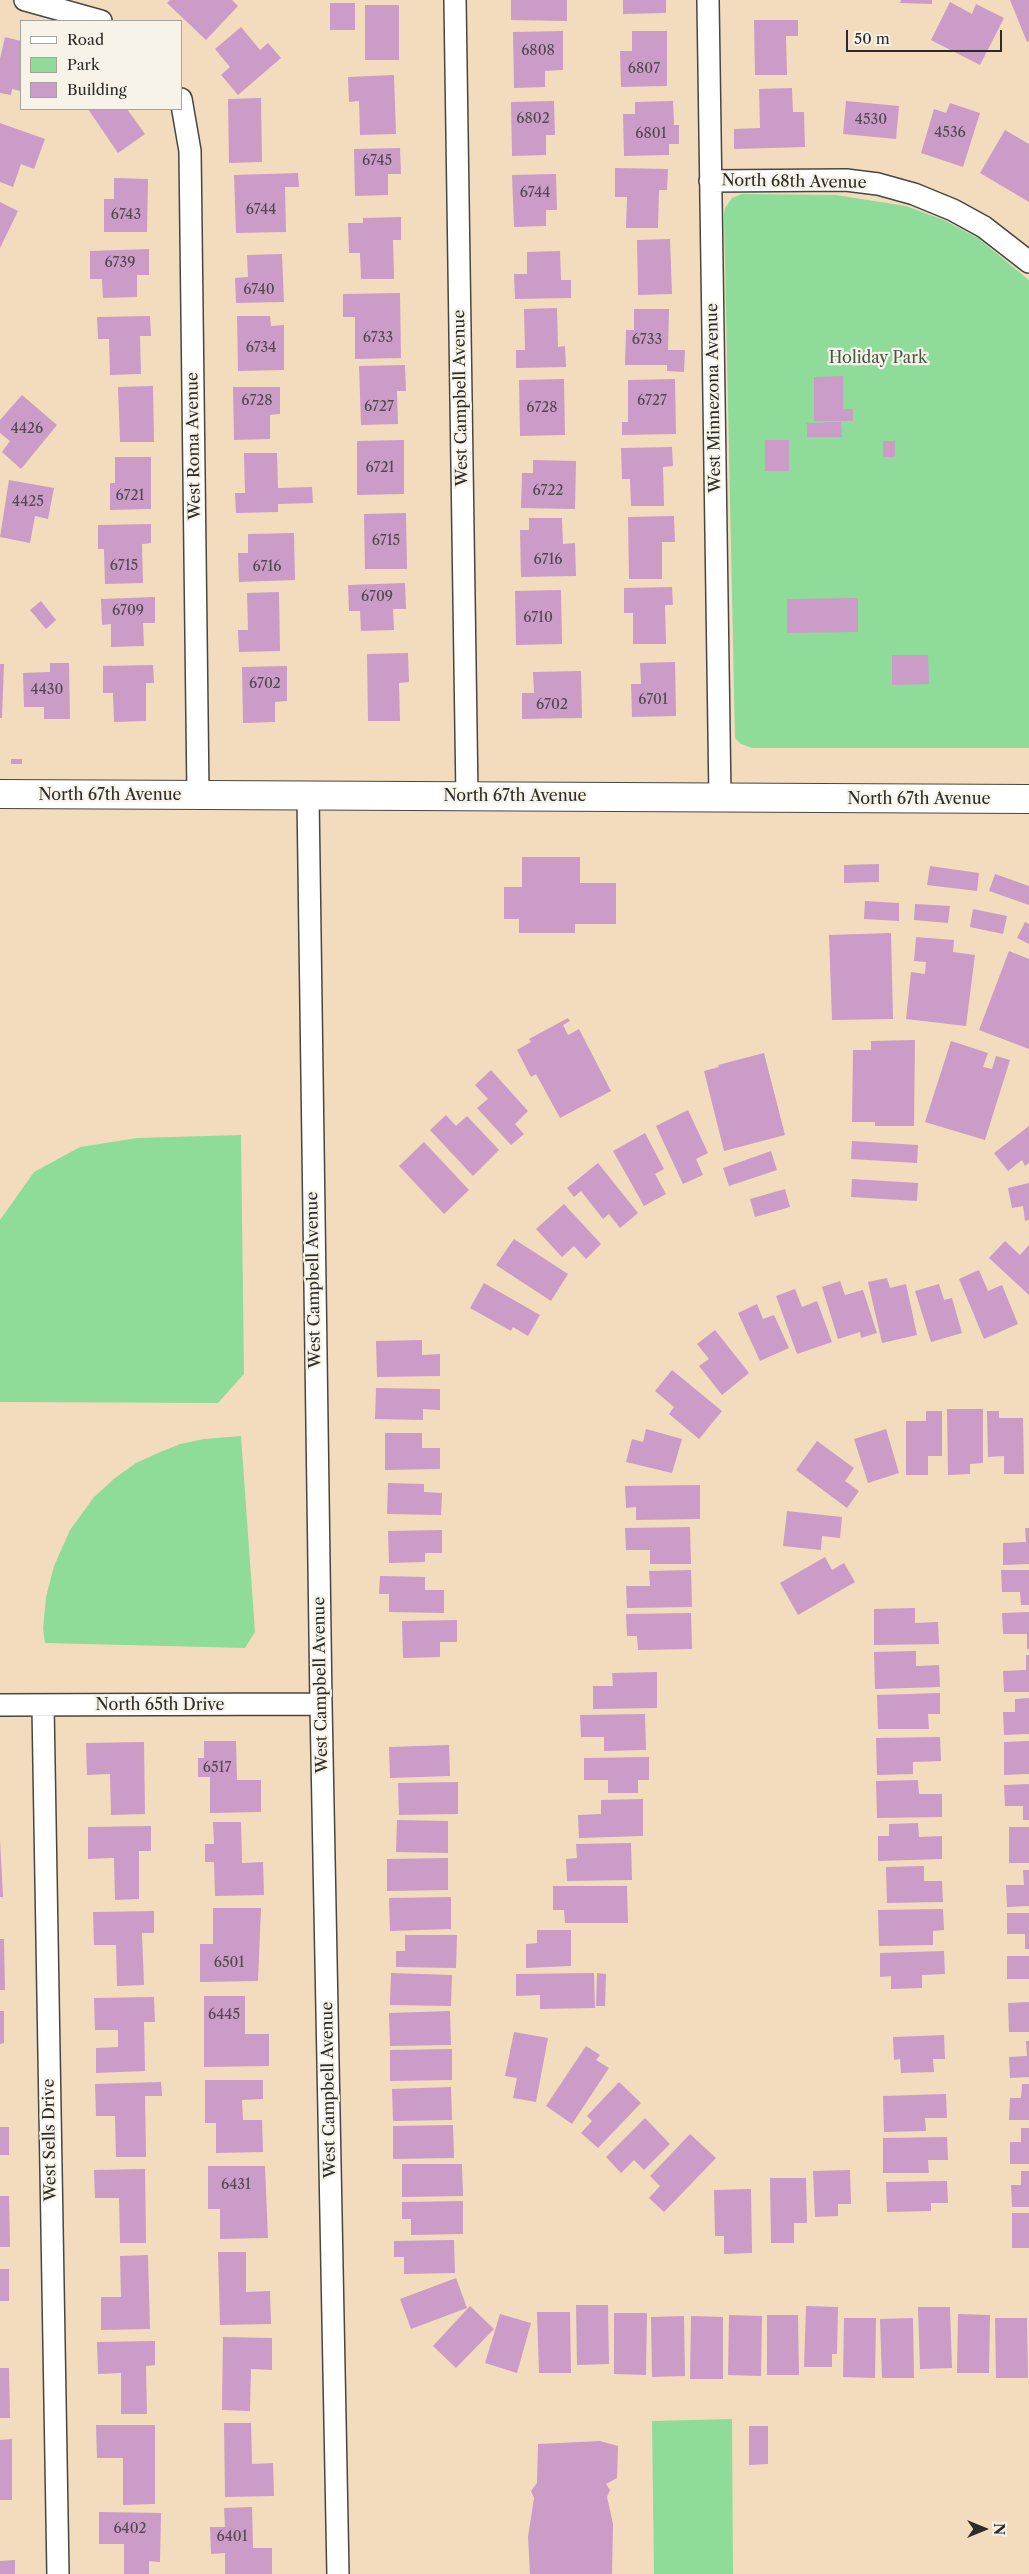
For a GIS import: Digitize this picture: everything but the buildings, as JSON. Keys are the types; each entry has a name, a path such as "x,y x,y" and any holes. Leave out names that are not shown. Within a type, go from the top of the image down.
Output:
{"main road":[{"name":"North 67th Avenue","path":"0,794 1029,799"}],"street":[{"path":"25,0 97,20"},
{"name":"West Campbell Avenue","path":"455,0 467,796"},
{"name":"West Minnezona Avenue","path":"708,0 720,797"},
{"name":"West Roma Avenue","path":"182,105 190,151 198,795"},
{"name":"North 68th Avenue","path":"710,181 846,180 878,184 914,194 953,210 984,227 1029,262"},
{"name":"West Campbell Avenue","path":"308,796 321,1704 338,2574"},
{"name":"North 65th Drive","path":"0,1705 321,1704"},
{"name":"West Sells Drive","path":"43,1706 58,2574"}],"green space":[{"name":"Holiday Park","path":"742,194 836,195 906,206 944,220 978,238 1029,280 1029,748 752,748 741,744 735,738 724,214 725,208 732,198"},
{"path":"241,1135 244,1374 218,1403 0,1402 0,1220 34,1172 80,1147 137,1138"},
{"path":"241,1436 255,1632 245,1648 45,1643 43,1629 46,1597 54,1566 70,1530 94,1497 115,1478 136,1463 158,1453 180,1444 204,1439"},
{"path":"732,2419 733,2574 654,2574 652,2421"}]}
